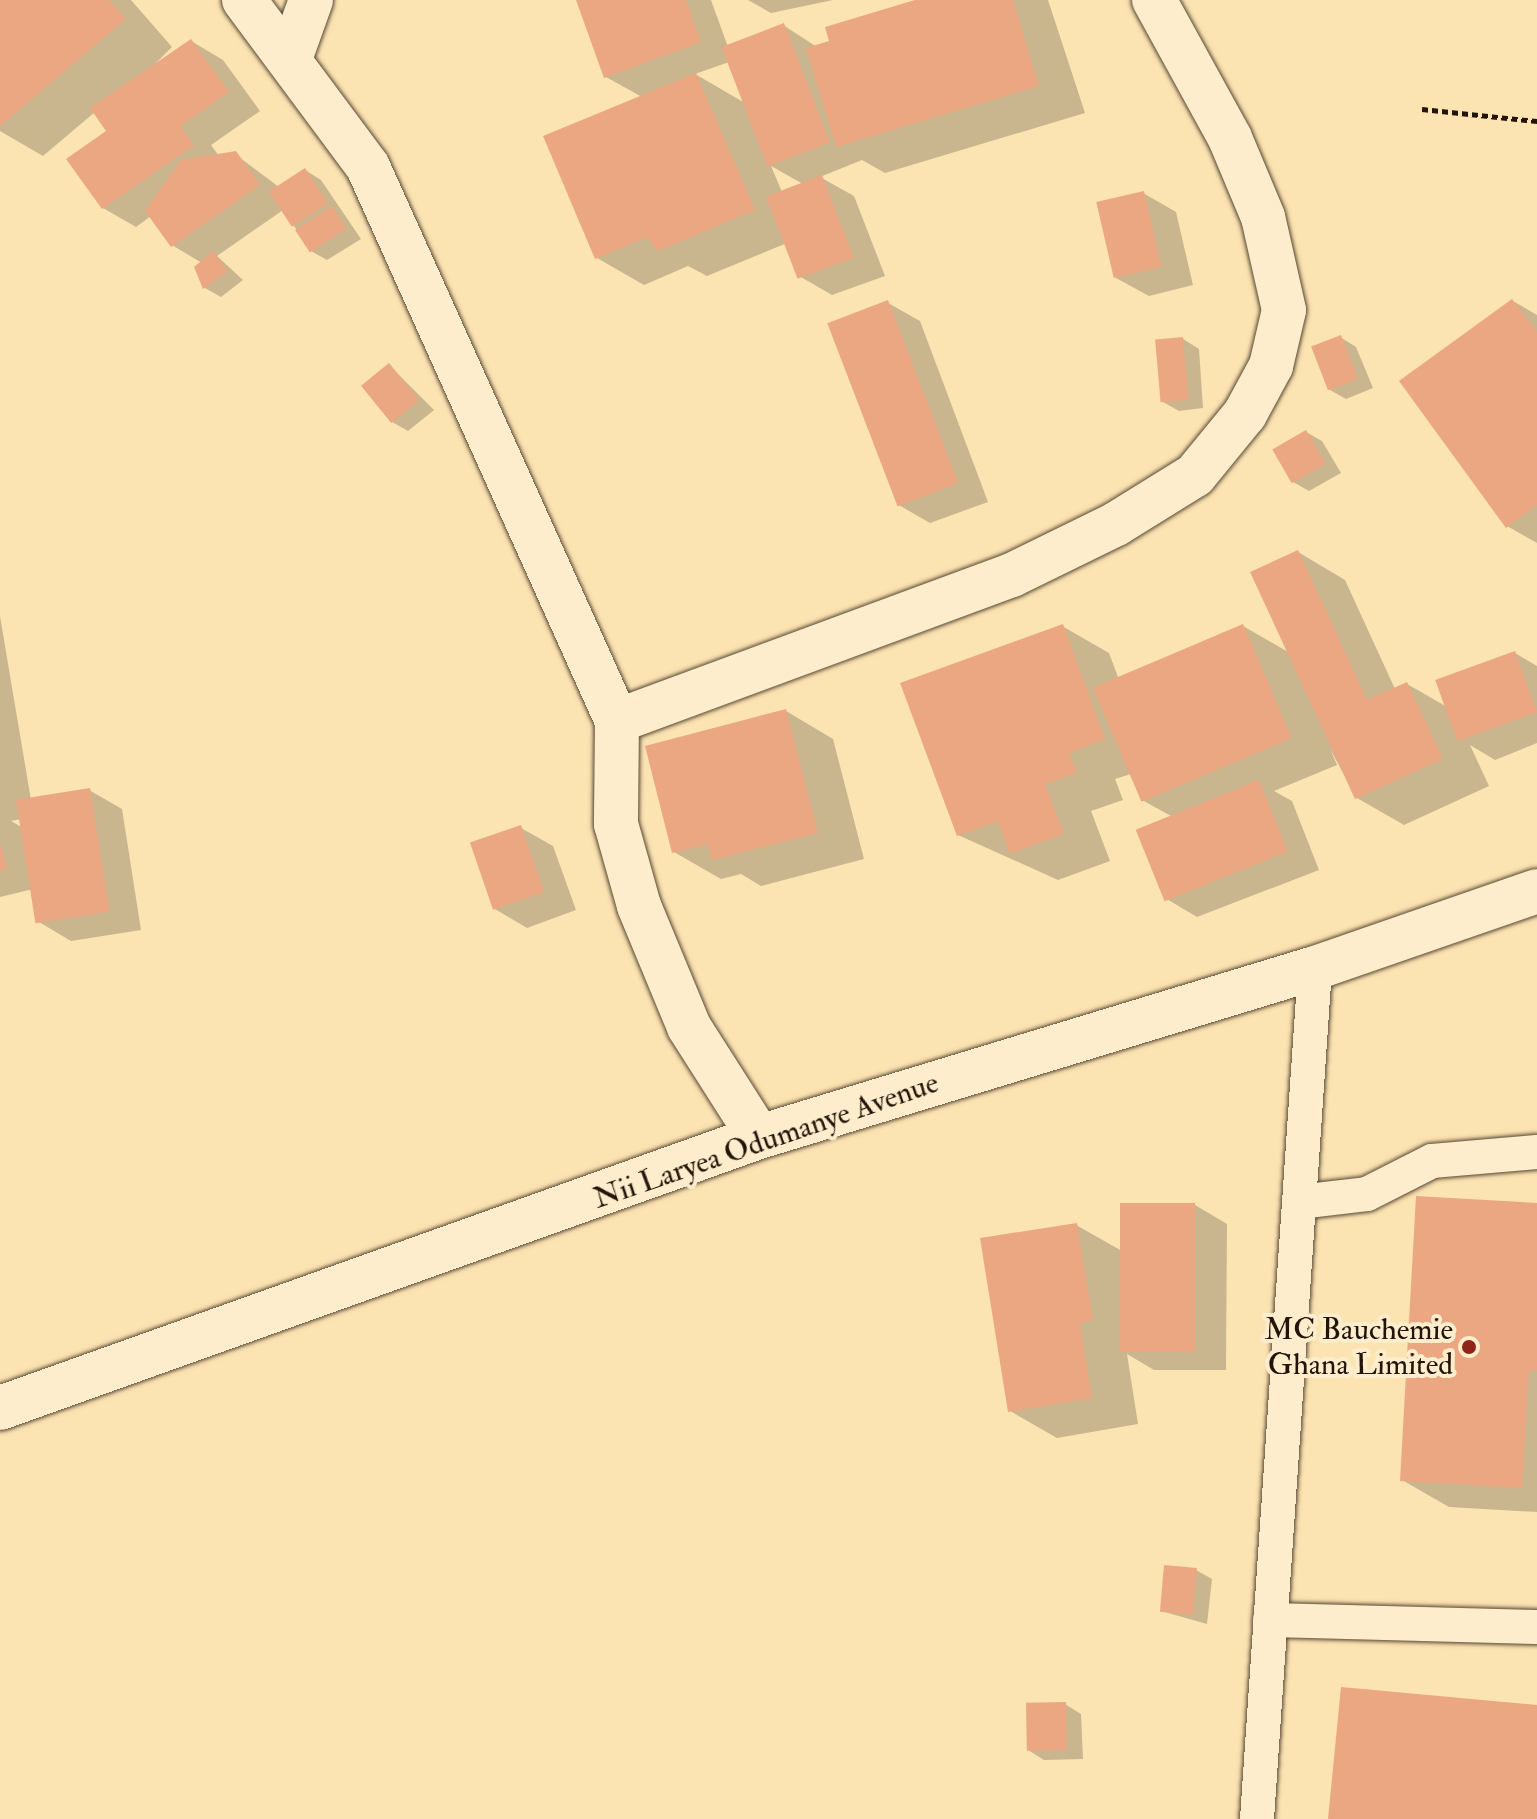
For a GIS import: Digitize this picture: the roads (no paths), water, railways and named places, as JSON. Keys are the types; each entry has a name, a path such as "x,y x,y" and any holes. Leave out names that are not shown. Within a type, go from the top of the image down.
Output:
{"street":[{"path":"244,0 291,56 368,167 617,721 616,824 639,906 689,1027 759,1137"},
{"path":"291,56 311,0"},
{"path":"617,721 1012,575 1103,531 1195,475 1245,414 1271,366 1280,295 1263,217 1230,138 1154,0"},
{"name":"Nii Laryea Odumanye Avenue","path":"0,1408 759,1137 1315,968 1537,891"}],"lane":[{"path":"1257,1819 1315,968"},
{"path":"1299,1202 1367,1194 1432,1161 1537,1152"},
{"path":"1270,1620 1537,1627"}],"place":[{"name":"MC Bauchemie Ghana Limited","path":"1469,1347"}]}
